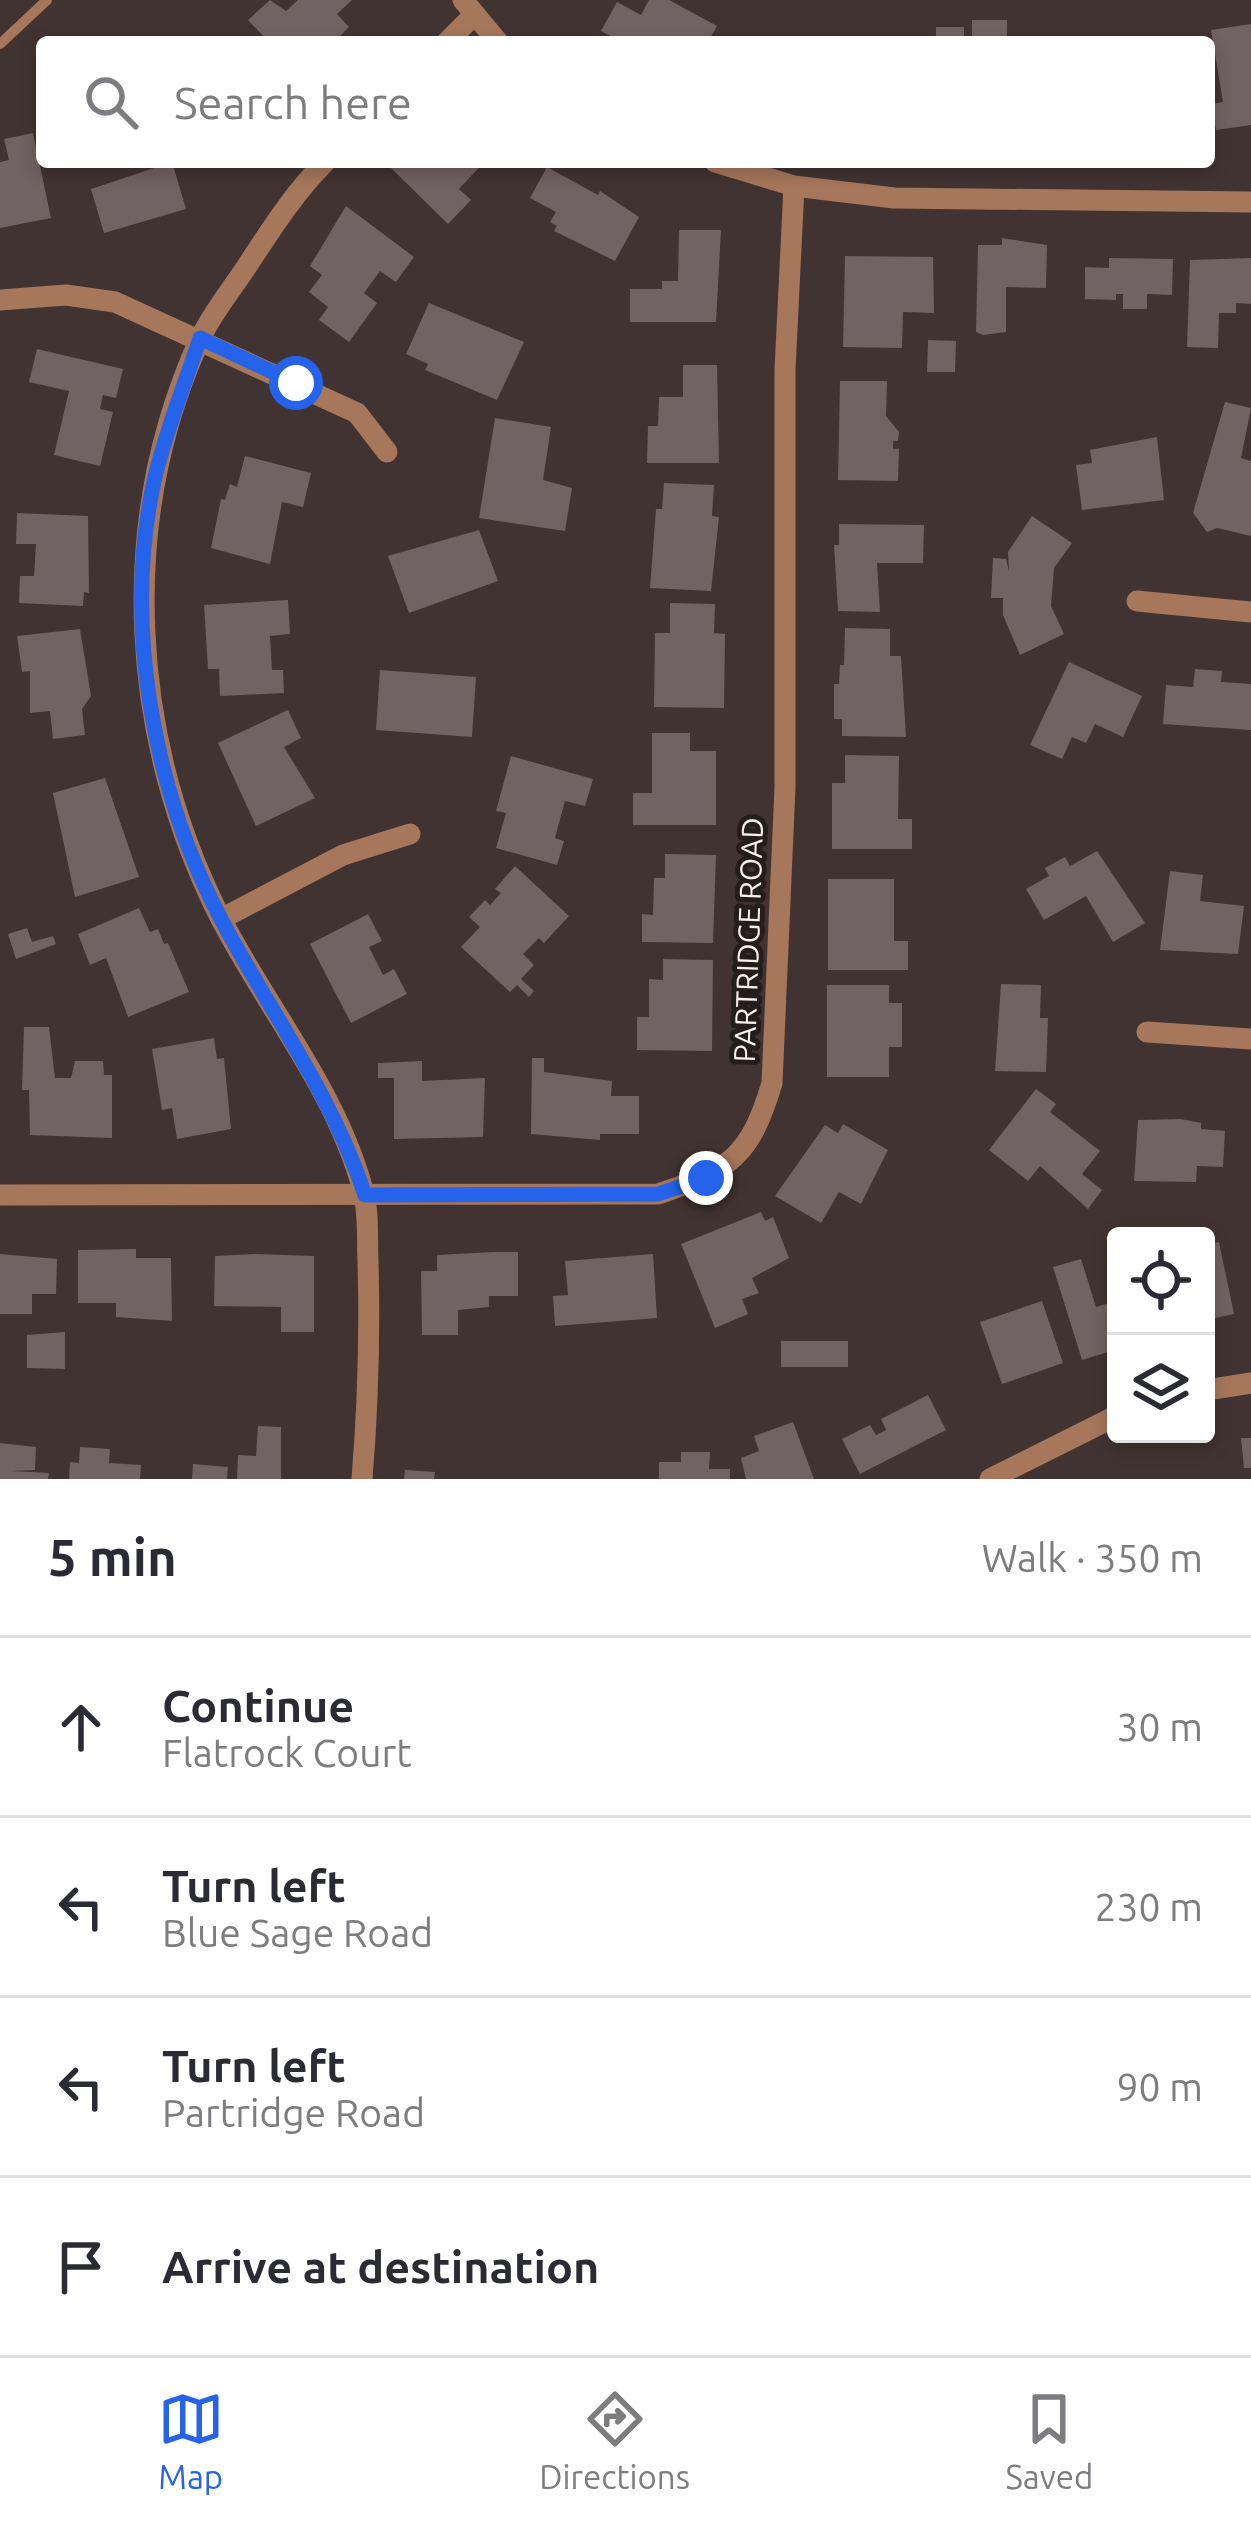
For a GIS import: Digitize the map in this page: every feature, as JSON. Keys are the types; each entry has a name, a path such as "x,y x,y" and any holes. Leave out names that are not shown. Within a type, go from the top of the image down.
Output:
{"street":[{"path":"450,36 468,8 493,36"},
{"path":"321,168 279,218 200,338 155,476 144,550 142,623 148,688 179,813 221,919 327,1099 365,1195 371,1365 362,1479"},
{"path":"735,168 794,186 894,198 1251,202"},
{"name":"PARTRIDGE ROAD","path":"0,1195 658,1194 706,1178 737,1159 760,1124 772,1083 784,787 785,370 794,186"},
{"path":"0,300 66,295 115,302 358,413 387,452"},
{"path":"1137,602 1251,612"},
{"path":"221,919 343,855 410,834"},
{"path":"1147,1033 1251,1039"},
{"path":"1215,1389 1251,1383"},
{"path":"990,1479 1107,1420"}],"lane":[{"path":"0,44 47,0"}],"building":[{"path":"270,0 286,11 298,0 352,0 337,14 349,27 340,36 263,36 248,20"},
{"path":"649,0 669,0 717,26 711,36 611,36 601,31 617,2 641,15"},
{"path":"972,20 1007,20 1007,36 972,36"},
{"path":"1251,24 1251,125 1216,130 1215,103 1223,102 1211,30"},
{"path":"936,27 964,27 964,36 936,36"},
{"path":"33,133 36,168 40,168 51,218 0,228 0,162 9,160 4,139"},
{"path":"154,168 174,168 186,209 104,233 91,189"},
{"path":"391,168 478,168 459,189 471,200 448,224"},
{"path":"549,168 598,195 600,191 639,217 615,261 554,231 557,226 550,222 556,212 530,198"},
{"path":"346,206 414,257 396,282 380,271 364,293 377,303 349,342 319,320 328,307 309,292 322,275 310,266"},
{"path":"679,230 721,230 716,322 630,322 630,289 662,289 662,281 678,281"},
{"path":"1002,238 1047,245 1046,288 1006,287 1006,332 983,335 976,332 978,245 1002,245"},
{"path":"845,256 933,257 934,313 903,312 902,348 843,347"},
{"path":"1109,258 1173,259 1172,295 1147,294 1147,309 1123,309 1123,294 1116,294 1116,300 1085,299 1085,267 1109,268"},
{"path":"1251,258 1251,304 1236,303 1236,313 1219,313 1218,348 1187,347 1190,260"},
{"path":"429,303 524,342 497,400 425,370 428,364 406,354"},
{"path":"928,340 956,341 955,372 927,372"},
{"path":"37,349 123,369 116,398 103,395 100,409 113,412 100,466 54,455 69,391 29,382"},
{"path":"683,365 717,365 719,463 647,463 648,426 658,426 659,397 683,397"},
{"path":"840,381 887,381 886,416 899,432 898,441 893,441 893,449 899,449 898,481 838,480"},
{"path":"1225,402 1251,408 1241,458 1251,461 1251,536 1217,528 1207,532 1193,513"},
{"path":"495,418 551,427 543,480 572,488 565,531 479,518"},
{"path":"1157,437 1164,500 1082,510 1076,465 1092,463 1090,450"},
{"path":"245,456 311,473 303,507 282,502 270,564 211,548 221,499 225,500 230,484 237,487"},
{"path":"664,483 714,485 712,516 719,517 711,591 650,588 656,509 662,509"},
{"path":"17,513 88,516 89,593 84,592 83,606 19,603 20,576 34,576 36,544 16,544"},
{"path":"1032,516 1072,543 1054,568 1051,606 1064,634 1020,655 1003,615 1003,598 991,598 993,558 1006,559 1009,571 1008,552"},
{"path":"839,524 924,525 923,563 877,563 880,612 838,611 834,545 839,545"},
{"path":"479,530 498,581 409,613 388,556"},
{"path":"288,600 290,634 270,636 272,670 283,670 284,693 220,696 219,669 208,669 204,605"},
{"path":"670,603 715,604 714,633 725,634 724,708 654,707 655,633 670,633"},
{"path":"845,628 890,629 890,656 901,656 906,737 842,736 842,719 834,719 834,684 839,684 840,665 844,665"},
{"path":"80,629 91,696 82,709 85,735 53,739 50,711 30,713 30,671 22,672 17,636"},
{"path":"1069,662 1142,696 1123,737 1095,724 1086,743 1072,737 1062,759 1030,745"},
{"path":"1195,669 1222,671 1221,682 1251,684 1251,730 1163,724 1166,685 1193,687"},
{"path":"380,670 476,677 472,737 376,730"},
{"path":"288,710 301,738 284,747 315,798 256,826 218,743"},
{"path":"652,733 690,733 690,751 716,751 716,825 633,825 633,793 652,793"},
{"path":"845,755 899,756 898,819 912,819 912,849 832,849 832,783 845,783"},
{"path":"511,756 593,779 585,806 565,801 555,838 564,841 557,865 496,848 506,813 496,811"},
{"path":"105,778 139,877 75,897 53,793"},
{"path":"1097,851 1145,923 1113,942 1086,896 1044,920 1026,889 1049,876 1045,868 1065,857 1070,866"},
{"path":"665,854 716,855 713,943 642,942 642,914 653,915 654,878 665,878"},
{"path":"515,866 569,916 544,943 539,938 523,954 534,965 521,979 534,991 529,997 517,985 510,992 461,947 480,927 469,917 485,900 490,905 501,893 495,889"},
{"path":"1170,871 1203,875 1200,901 1244,906 1238,954 1160,950"},
{"path":"828,879 894,879 894,941 908,941 908,970 828,970"},
{"path":"139,908 150,932 158,929 164,944 168,943 189,992 128,1017 106,958 90,965 78,934"},
{"path":"368,914 382,941 369,947 383,975 394,969 407,994 351,1023 310,944"},
{"path":"27,928 32,942 53,936 56,944 16,959 8,934"},
{"path":"663,959 713,960 712,1051 637,1050 637,1017 649,1017 649,979 663,980"},
{"path":"1001,984 1041,985 1040,1018 1048,1018 1046,1072 995,1071"},
{"path":"827,985 889,985 889,1003 902,1003 902,1047 889,1047 889,1077 827,1077"},
{"path":"24,1027 49,1027 55,1078 71,1078 75,1061 103,1061 104,1075 112,1075 112,1138 30,1135 29,1090 22,1090"},
{"path":"214,1038 217,1059 224,1058 231,1129 177,1139 172,1108 162,1110 152,1049"},
{"path":"532,1058 544,1058 544,1072 612,1081 611,1096 639,1096 639,1134 600,1134 600,1140 531,1134"},
{"path":"422,1061 422,1081 485,1078 483,1137 394,1139 394,1078 378,1078 378,1063"},
{"path":"1036,1089 1056,1104 1050,1112 1100,1151 1082,1174 1102,1190 1088,1209 1040,1166 1028,1181 989,1150"},
{"path":"1138,1120 1201,1123 1201,1129 1225,1131 1223,1167 1197,1166 1196,1182 1134,1181"},
{"path":"843,1124 888,1150 861,1204 839,1192 821,1223 775,1196 825,1125 838,1133"},
{"path":"761,1212 765,1221 773,1217 789,1258 752,1278 759,1293 742,1299 748,1314 715,1328 681,1244"},
{"path":"1219,1242 1234,1314 1215,1318 1215,1243"},
{"path":"136,1249 136,1258 171,1258 172,1321 116,1317 116,1303 78,1303 78,1250"},
{"path":"518,1252 518,1296 489,1296 489,1307 458,1310 458,1335 422,1335 421,1271 437,1271 437,1255"},
{"path":"0,1254 57,1259 56,1294 32,1294 32,1314 0,1314"},
{"path":"653,1254 657,1318 555,1326 553,1296 568,1295 565,1261"},
{"path":"215,1256 314,1256 314,1332 281,1332 281,1307 214,1306"},
{"path":"1081,1259 1096,1307 1107,1304 1107,1352 1082,1360 1053,1267"},
{"path":"1042,1301 1063,1363 1002,1384 980,1322"},
{"path":"65,1332 65,1369 27,1368 27,1335"},
{"path":"781,1341 848,1341 848,1367 781,1367"},
{"path":"928,1395 946,1430 860,1474 842,1439 870,1425 876,1435 886,1430 881,1419"},
{"path":"793,1422 814,1479 746,1479 741,1458 759,1451 754,1436"},
{"path":"258,1426 281,1427 281,1479 237,1479 238,1455 256,1456"},
{"path":"1241,1438 1251,1438 1251,1468 1244,1468"},
{"path":"0,1443 36,1447 35,1470 11,1471 49,1473 48,1479 0,1479"},
{"path":"80,1447 110,1449 109,1463 141,1465 140,1479 69,1479 70,1462 79,1463"},
{"path":"681,1452 710,1452 709,1469 730,1469 730,1479 659,1479 659,1462 681,1462"},
{"path":"193,1464 228,1467 227,1479 192,1479"},
{"path":"405,1470 435,1472 434,1479 404,1479"}],"route":[{"path":"296,383 200,338 155,476 144,550 142,623 148,688 189,849 221,919 327,1099 365,1195 658,1194 706,1178"}]}
